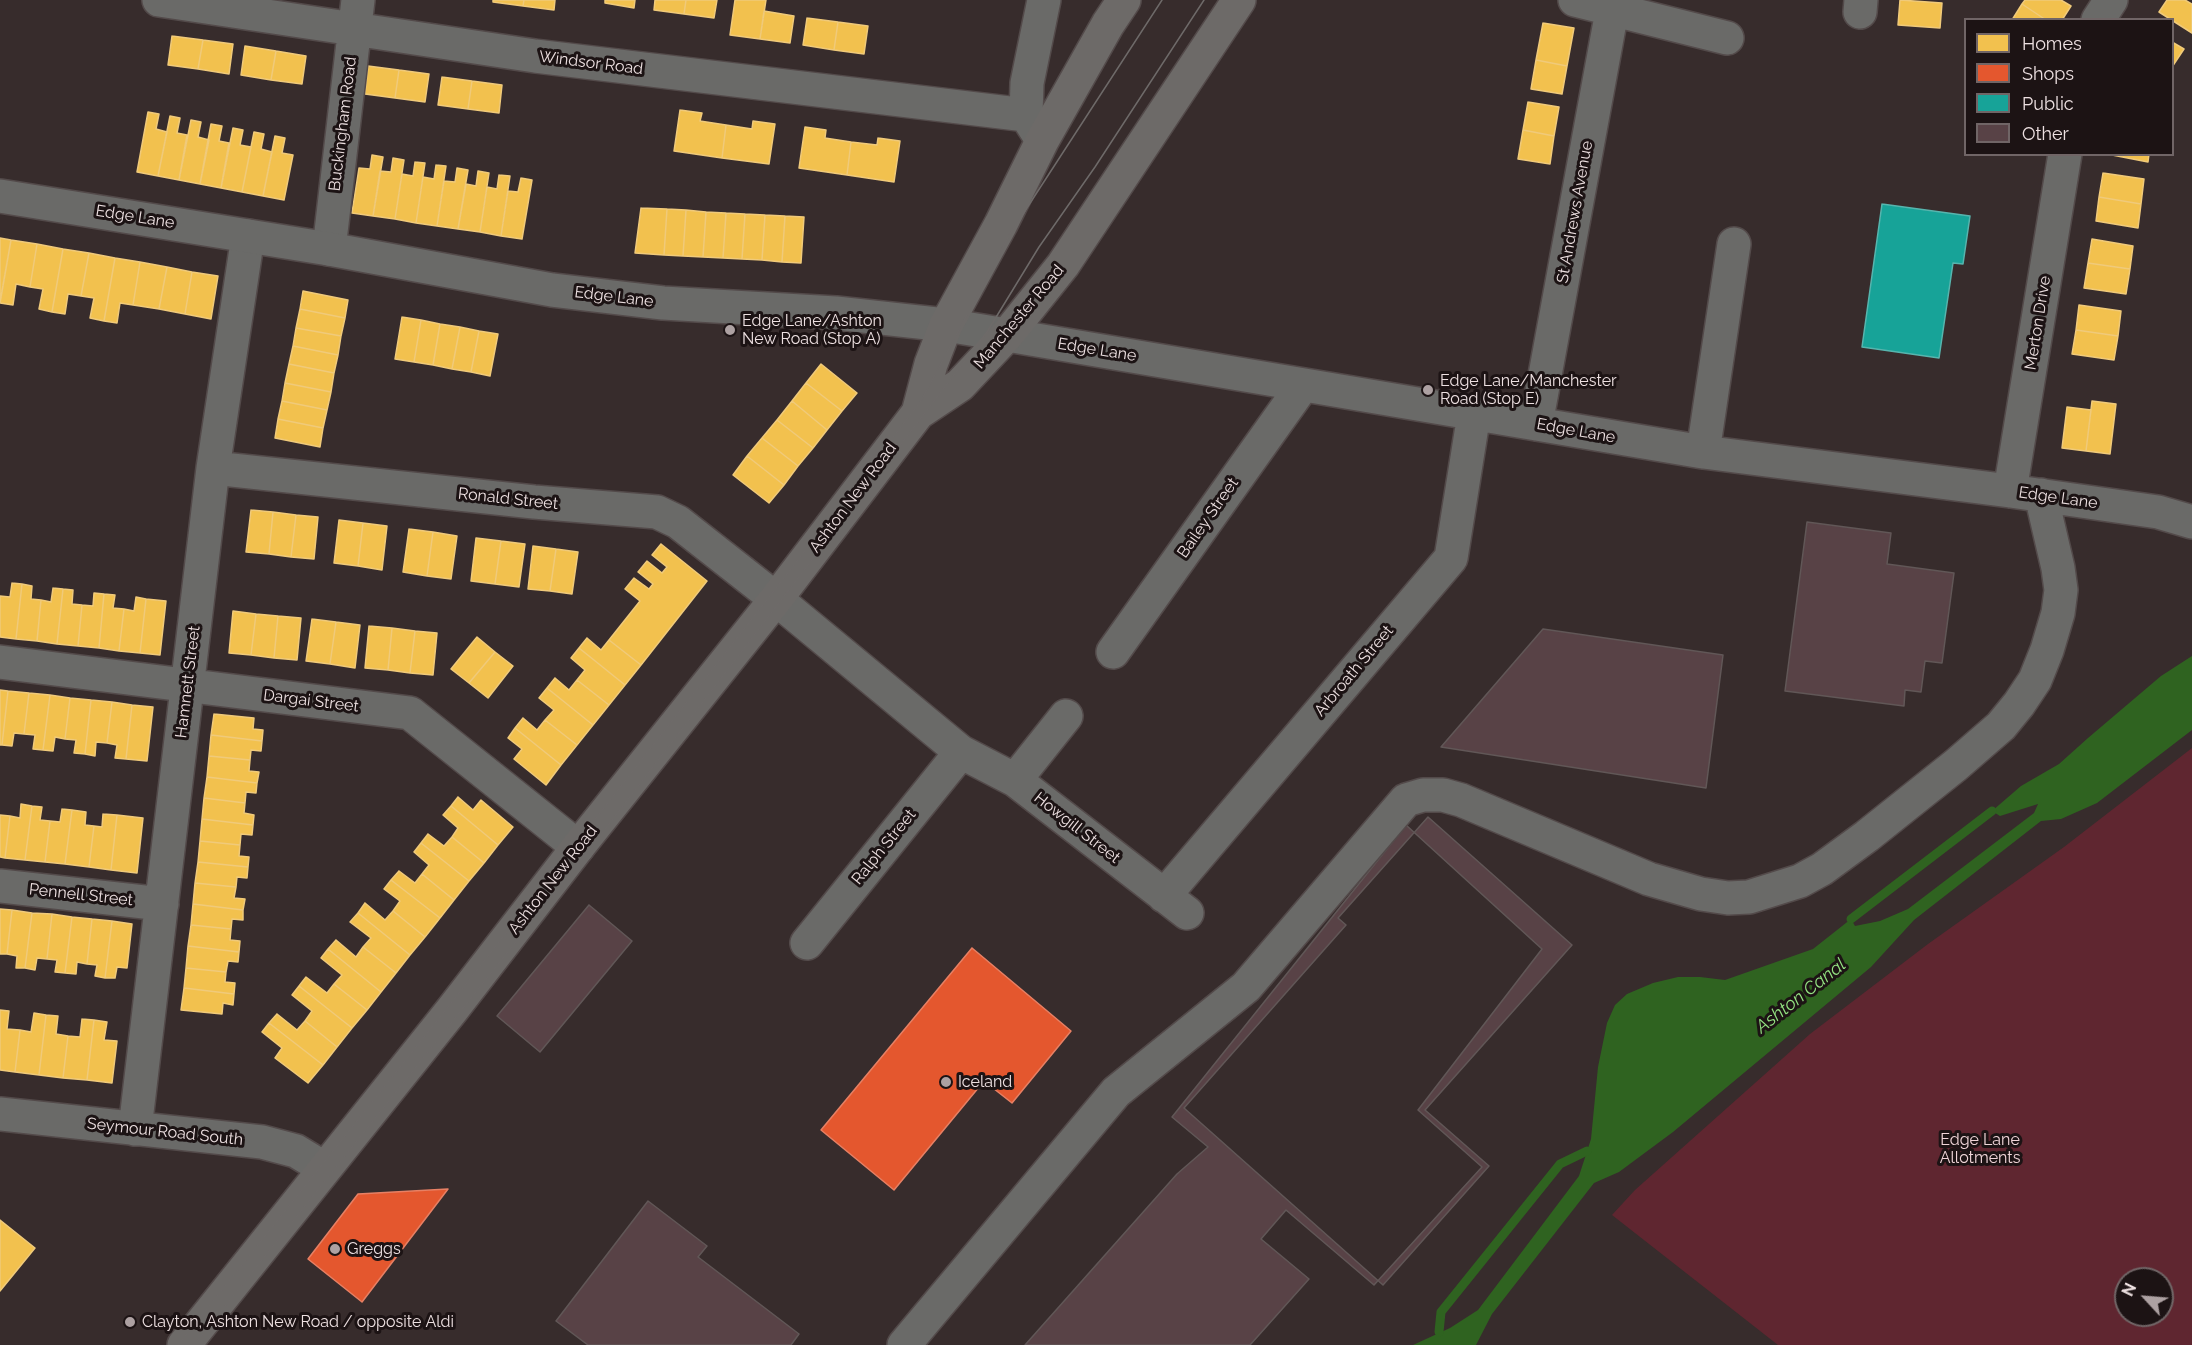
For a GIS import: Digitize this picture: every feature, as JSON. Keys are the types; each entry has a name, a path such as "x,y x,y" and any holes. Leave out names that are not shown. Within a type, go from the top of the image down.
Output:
{"main road":[{"path":"918,413 931,364 946,325 1001,224 1034,128 1124,0"},
{"name":"Manchester Road","path":"918,413 960,385 1007,335 1063,265 1239,0"},
{"name":"Ashton New Road","path":"184,1345 776,599 918,413"}],"street":[{"name":"Windsor Road","path":"159,0 357,14 535,56 970,109 1034,128"},
{"path":"1034,128 1030,60 1044,0"},
{"path":"1575,0 1614,4 1727,38"},
{"path":"2099,18 2111,0"},
{"name":"St Andrews Avenue","path":"1536,424 1614,4"},
{"name":"Buckingham Road","path":"329,249 357,14"},
{"name":"Merton Drive","path":"2026,493 2065,156"},
{"name":"Edge Lane","path":"0,196 329,249 552,290 663,303 836,314 946,325 1703,452 2026,493 2158,512 2192,522"},
{"name":"Hamnett Street","path":"135,1129 213,468 248,236"},
{"path":"1703,452 1734,244"},
{"name":"Bailey Street","path":"1113,652 1303,385"},
{"name":"Arbroath Street","path":"1175,904 1450,558 1474,414"},
{"name":"Ronald Street","path":"213,468 657,513 678,522 776,599 961,752"},
{"path":"904,1345 1116,1092 1246,987 1406,800 1423,795 1443,795 1461,800 1649,879 1701,894 1728,898 1749,897 1800,880 1822,869 1867,836 2001,726 2035,681 2058,613 2061,590 2058,568 2026,493"},
{"name":"Dargai Street","path":"0,662 410,713 578,847"},
{"path":"1015,780 1066,716"},
{"name":"Howgill Street","path":"961,752 1015,780 1175,904"},
{"name":"Ralph Street","path":"807,943 961,752"},
{"name":"Pennell Street","path":"0,886 162,904"},
{"name":"Seymour Road South","path":"0,1114 262,1142 296,1151 324,1168"}],"green space":[{"name":"Edge Lane Allotments","path":"2192,748 2192,1345 1778,1345 1612,1215 1635,1190 1810,1034 1928,944 2064,847"}],"water":[{"name":"Ashton Canal","path":"2192,656 2192,730 2097,803 2061,819 2041,821 1914,920 1871,967 1673,1132 1619,1172 1594,1183 1492,1314 1476,1345 1413,1345 1450,1328 1478,1310 1579,1176 1591,1139 1598,1067 1607,1023 1615,1005 1627,994 1653,983 1678,977 1725,980 1813,949 1851,919 1855,926 1880,921 1908,909 2034,813 2038,804 2000,816 1992,811 2021,786 2059,764 2161,676"}],"building: Homes":[{"path":"493,0 524,0 523,6 493,2"},
{"path":"524,0 555,0 554,10 523,6"},
{"path":"605,0 635,0 634,8 605,3"},
{"path":"655,0 686,0 684,14 654,10"},
{"path":"686,0 717,0 714,18 684,14"},
{"path":"735,0 766,0 760,39 730,35"},
{"path":"1900,0 1942,3 1940,28 1898,25"},
{"path":"2025,0 2061,0 2071,6 2063,18 2043,18 2022,4"},
{"path":"2167,0 2185,0 2192,4 2192,33 2174,22 2174,18 2168,18 2159,12"},
{"path":"2022,4 2043,18 2013,18"},
{"path":"764,11 794,16 790,43 760,39"},
{"path":"807,18 838,22 834,50 803,45"},
{"path":"838,22 868,26 864,54 834,50"},
{"path":"1543,23 1574,28 1567,66 1536,60"},
{"path":"172,36 203,40 198,69 168,65"},
{"path":"203,40 233,44 229,74 198,69"},
{"path":"2174,43 2184,49 2174,64"},
{"path":"245,46 276,51 271,80 241,75"},
{"path":"276,51 306,56 302,84 271,80"},
{"path":"1536,60 1567,66 1562,94 1531,89"},
{"path":"368,66 399,70 395,98 365,94"},
{"path":"399,70 429,74 425,102 395,98"},
{"path":"442,77 472,81 468,109 438,105"},
{"path":"472,81 502,85 499,113 468,109"},
{"path":"1528,102 1559,107 1554,136 1523,130"},
{"path":"680,110 702,113 700,121 726,125 722,158 674,151"},
{"path":"148,112 159,114 156,129 167,132 158,176 137,172"},
{"path":"170,116 180,118 177,133 187,135 179,180 158,176"},
{"path":"191,120 201,122 198,137 209,140 200,184 179,180"},
{"path":"753,121 775,124 769,164 722,158 726,125 752,129"},
{"path":"211,124 222,126 219,141 229,143 221,188 200,184"},
{"path":"805,127 826,130 825,138 851,142 847,175 799,168"},
{"path":"233,128 243,130 240,145 251,147 242,192 221,188"},
{"path":"1523,130 1554,136 1550,164 1518,159"},
{"path":"254,132 264,134 261,149 272,152 263,196 242,192"},
{"path":"275,136 285,138 282,153 293,155 284,200 263,196"},
{"path":"878,138 900,141 894,182 847,175 851,142 877,145"},
{"path":"372,155 383,157 373,216 352,213 359,168 370,169"},
{"path":"2117,156 2149,156 2148,162"},
{"path":"393,158 404,160 395,219 373,216 380,171 391,172"},
{"path":"415,162 425,163 416,223 395,219 402,174 413,176"},
{"path":"436,165 446,166 437,226 416,223 423,177 434,179"},
{"path":"457,168 468,170 458,229 437,226 444,181 455,182"},
{"path":"478,171 489,173 480,232 458,229 466,184 476,186"},
{"path":"2103,173 2144,179 2141,204 2099,197"},
{"path":"499,175 510,176 501,236 480,232 487,187 497,189"},
{"path":"521,178 532,180 522,239 501,236 508,191 518,192"},
{"path":"2099,197 2141,204 2138,228 2096,221"},
{"path":"641,208 667,209 664,255 635,253"},
{"path":"667,209 686,210 683,256 664,255"},
{"path":"686,210 706,212 703,257 683,256"},
{"path":"706,212 726,213 723,258 703,257"},
{"path":"726,213 745,214 742,259 723,258"},
{"path":"745,214 765,215 762,260 742,259"},
{"path":"765,215 785,216 782,262 762,260"},
{"path":"785,216 804,217 801,263 782,262"},
{"path":"0,238 11,240 0,302"},
{"path":"2092,239 2133,246 2130,269 2088,263"},
{"path":"11,240 37,244 30,287 16,284 13,305 0,303"},
{"path":"37,244 63,249 52,312 39,309 43,289 30,287"},
{"path":"63,249 89,253 81,296 68,294 65,314 52,312"},
{"path":"89,253 115,258 104,321 90,318 94,298 81,296"},
{"path":"115,258 140,262 133,305 120,303 117,323 104,321"},
{"path":"140,262 167,267 159,309 133,305"},
{"path":"2088,263 2130,269 2126,294 2084,288"},
{"path":"167,267 192,272 185,314 159,309"},
{"path":"192,272 218,276 211,319 185,314"},
{"path":"303,291 348,300 345,318 300,309"},
{"path":"2079,305 2121,311 2118,336 2076,330"},
{"path":"300,309 345,318 341,336 296,328"},
{"path":"402,317 421,320 414,362 395,359"},
{"path":"421,320 440,324 433,365 414,362"},
{"path":"440,324 460,327 452,369 433,365"},
{"path":"460,327 479,331 471,372 452,369"},
{"path":"296,328 341,336 338,355 293,346"},
{"path":"2076,330 2118,336 2114,360 2072,354"},
{"path":"479,331 498,334 490,376 471,372"},
{"path":"293,346 338,355 334,373 289,364"},
{"path":"289,364 334,373 331,392 285,383"},
{"path":"821,364 857,393 842,411 806,383"},
{"path":"285,383 331,392 327,410 282,401"},
{"path":"806,383 842,411 827,430 792,401"},
{"path":"282,401 327,410 323,428 278,419"},
{"path":"792,401 827,430 813,448 777,420"},
{"path":"2092,401 2116,404 2110,454 2086,451"},
{"path":"2067,407 2091,410 2086,451 2062,448"},
{"path":"278,419 323,428 320,447 275,438"},
{"path":"777,420 813,448 798,466 762,438"},
{"path":"762,438 798,466 784,485 747,456"},
{"path":"747,456 784,485 769,503 733,475"},
{"path":"251,510 273,512 269,554 246,552"},
{"path":"273,512 296,515 291,557 269,554"},
{"path":"296,515 318,517 314,559 291,557"},
{"path":"339,520 363,523 358,566 334,563"},
{"path":"363,523 387,526 382,570 358,566"},
{"path":"409,529 433,532 427,576 403,572"},
{"path":"433,532 457,536 451,579 427,576"},
{"path":"476,538 501,541 495,584 471,581"},
{"path":"501,541 525,544 519,587 495,584"},
{"path":"661,544 707,581 641,665 609,640 640,601 625,589 634,578 649,589 653,584 638,572 647,561 662,573 667,567 652,555"},
{"path":"533,546 556,549 550,591 528,589"},
{"path":"556,549 578,552 572,594 550,591"},
{"path":"12,583 22,584 16,639 0,637 0,596 10,597"},
{"path":"22,584 32,586 31,599 41,600 37,641 16,639"},
{"path":"53,588 63,589 57,644 37,641 41,600 51,602"},
{"path":"63,589 73,590 72,604 82,605 78,646 57,644"},
{"path":"94,593 104,594 99,648 78,646 82,605 93,606"},
{"path":"104,594 115,595 113,608 124,609 119,651 99,648"},
{"path":"136,597 146,599 140,653 119,651 124,609 134,611"},
{"path":"146,599 166,601 160,655 140,653"},
{"path":"233,611 256,614 251,655 229,653"},
{"path":"256,614 278,616 274,658 251,655"},
{"path":"278,616 301,618 297,660 274,658"},
{"path":"312,619 336,622 330,664 306,661"},
{"path":"336,622 360,625 355,668 330,664"},
{"path":"369,626 392,628 388,670 365,668"},
{"path":"392,628 415,631 410,673 388,670"},
{"path":"415,631 437,633 433,675 410,673"},
{"path":"477,637 495,652 469,683 451,669"},
{"path":"587,638 601,650 609,640 641,665 625,685 579,648"},
{"path":"579,648 625,685 609,705 577,680 585,670 571,658"},
{"path":"495,652 513,666 488,698 469,683"},
{"path":"555,678 569,690 577,680 609,705 593,725 547,688"},
{"path":"547,688 593,725 577,745 545,720 554,710 539,698"},
{"path":"0,690 8,691 2,745 0,745"},
{"path":"8,691 29,693 24,734 14,733 12,746 2,745"},
{"path":"29,693 50,695 43,750 33,749 35,735 24,734"},
{"path":"50,695 70,698 65,739 55,737 53,751 43,750"},
{"path":"70,698 91,700 85,754 74,753 76,740 65,739"},
{"path":"91,700 112,702 107,743 96,742 95,756 85,754"},
{"path":"112,702 132,705 126,759 115,758 117,745 107,743"},
{"path":"132,705 153,707 147,761 126,759"},
{"path":"214,714 254,718 253,729 263,730 262,741 211,735"},
{"path":"523,718 537,730 545,720 577,745 561,765 515,728"},
{"path":"515,728 561,765 546,785 514,759 522,749 508,738"},
{"path":"211,735 262,741 261,751 251,750 250,760 209,756"},
{"path":"209,756 250,760 249,771 259,772 257,783 207,777"},
{"path":"207,777 257,783 256,793 246,792 245,803 204,798"},
{"path":"458,797 473,810 481,800 513,827 498,845 451,806"},
{"path":"204,798 245,803 244,813 254,815 253,825 202,819"},
{"path":"21,804 32,806 25,860 5,858 10,816 20,818"},
{"path":"32,806 42,807 40,820 50,821 45,862 25,860"},
{"path":"451,806 498,845 484,863 452,837 458,828 443,815"},
{"path":"62,809 72,810 65,864 45,862 50,821 60,822"},
{"path":"72,810 86,812 85,825 94,826 89,867 65,864"},
{"path":"103,814 117,815 111,870 89,867 94,826 102,827"},
{"path":"0,815 10,816 5,858 0,857"},
{"path":"117,815 143,818 137,873 111,870"},
{"path":"202,819 253,825 252,835 241,834 240,845 200,841"},
{"path":"428,834 444,846 452,837 484,863 469,881 421,843"},
{"path":"200,841 240,845 239,856 249,857 248,867 198,862"},
{"path":"421,843 469,881 454,900 422,874 429,865 414,852"},
{"path":"198,862 248,867 247,878 237,877 236,887 195,883"},
{"path":"399,871 415,883 422,874 454,900 440,918 391,880"},
{"path":"391,880 440,918 425,937 393,911 400,901 384,889"},
{"path":"195,883 236,887 234,898 245,899 243,910 193,904"},
{"path":"365,903 385,920 393,911 425,937 410,955 358,913"},
{"path":"193,904 243,910 243,920 232,919 231,929 191,925"},
{"path":"0,909 12,910 7,954 0,954"},
{"path":"12,910 32,913 25,968 16,968 17,956 7,954"},
{"path":"32,913 52,914 47,959 37,958 35,970 25,968"},
{"path":"358,913 410,955 396,973 363,947 371,938 350,922"},
{"path":"52,914 72,917 65,973 55,972 57,960 47,959"},
{"path":"72,917 92,919 87,964 77,962 76,974 65,973"},
{"path":"92,919 112,921 105,978 95,976 97,965 87,964"},
{"path":"112,921 132,924 127,968 117,967 115,978 105,978"},
{"path":"191,925 231,929 230,940 240,941 239,952 188,946"},
{"path":"336,940 356,957 363,947 396,973 381,992 328,949"},
{"path":"188,946 239,952 238,962 228,961 226,972 186,968"},
{"path":"328,949 381,992 367,1010 334,984 342,975 321,958"},
{"path":"186,968 226,972 225,982 235,983 234,994 184,988"},
{"path":"306,977 327,993 334,984 367,1010 352,1028 299,986"},
{"path":"299,986 352,1028 337,1047 305,1021 312,1011 292,995"},
{"path":"184,988 234,994 233,1005 223,1003 222,1014 181,1010"},
{"path":"0,1010 9,1011 7,1029 20,1030 15,1072 0,1070"},
{"path":"34,1013 46,1015 39,1075 15,1072 20,1030 31,1032"},
{"path":"277,1014 297,1030 305,1021 337,1047 323,1065 269,1023"},
{"path":"46,1015 58,1016 56,1034 68,1036 63,1078 39,1075"},
{"path":"82,1019 94,1020 87,1080 63,1078 68,1036 80,1037"},
{"path":"94,1020 107,1022 104,1040 117,1041 112,1083 87,1080"},
{"path":"269,1023 323,1065 308,1083 275,1058 282,1048 262,1032"},
{"path":"0,1220 35,1248 0,1291"}],"building: Shops":[{"path":"972,948 1071,1031 1012,1103 984,1081 894,1190 821,1130"},
{"path":"448,1189 362,1302 308,1259 358,1194"}],"building: Public":[{"path":"1882,204 1970,216 1963,264 1953,263 1939,358 1862,347"}],"building: Other":[{"path":"1807,522 1891,533 1887,564 1954,573 1942,663 1925,661 1921,692 1905,690 1904,706 1785,691"},
{"path":"1543,629 1723,655 1706,788 1441,747"},
{"path":"1428,817 1572,945 1425,1110 1489,1166 1383,1285 1184,1108 1346,925 1338,918"},
{"path":"1406,825 1542,949 1418,1110 1482,1167 1374,1285 1286,1210 1261,1239 1309,1279 1250,1345 1025,1345 1177,1174 1208,1147 1172,1117"},
{"path":"589,905 632,941 540,1052 497,1016"},
{"path":"648,1201 707,1246 698,1257 799,1334 791,1345 588,1345 556,1321"}],"waterway":[{"path":"1851,919 1992,811"},
{"path":"1439,1332 1441,1312 1560,1164 1587,1151"}],"tram line":[{"path":"178,1345 448,1007 921,401 1010,234 1162,0"},
{"path":"194,1345 586,854 987,332 1039,247 1095,167 1204,0"}],"place":[{"name":"Edge Lane/Ashton New Road (Stop A)","path":"730,330"},
{"name":"Edge Lane/Manchester Road (Stop E)","path":"1428,390"},
{"name":"Iceland","path":"946,1082"},
{"name":"Greggs","path":"335,1249"},
{"name":"Clayton, Ashton New Road / opposite Aldi","path":"130,1322"}]}
